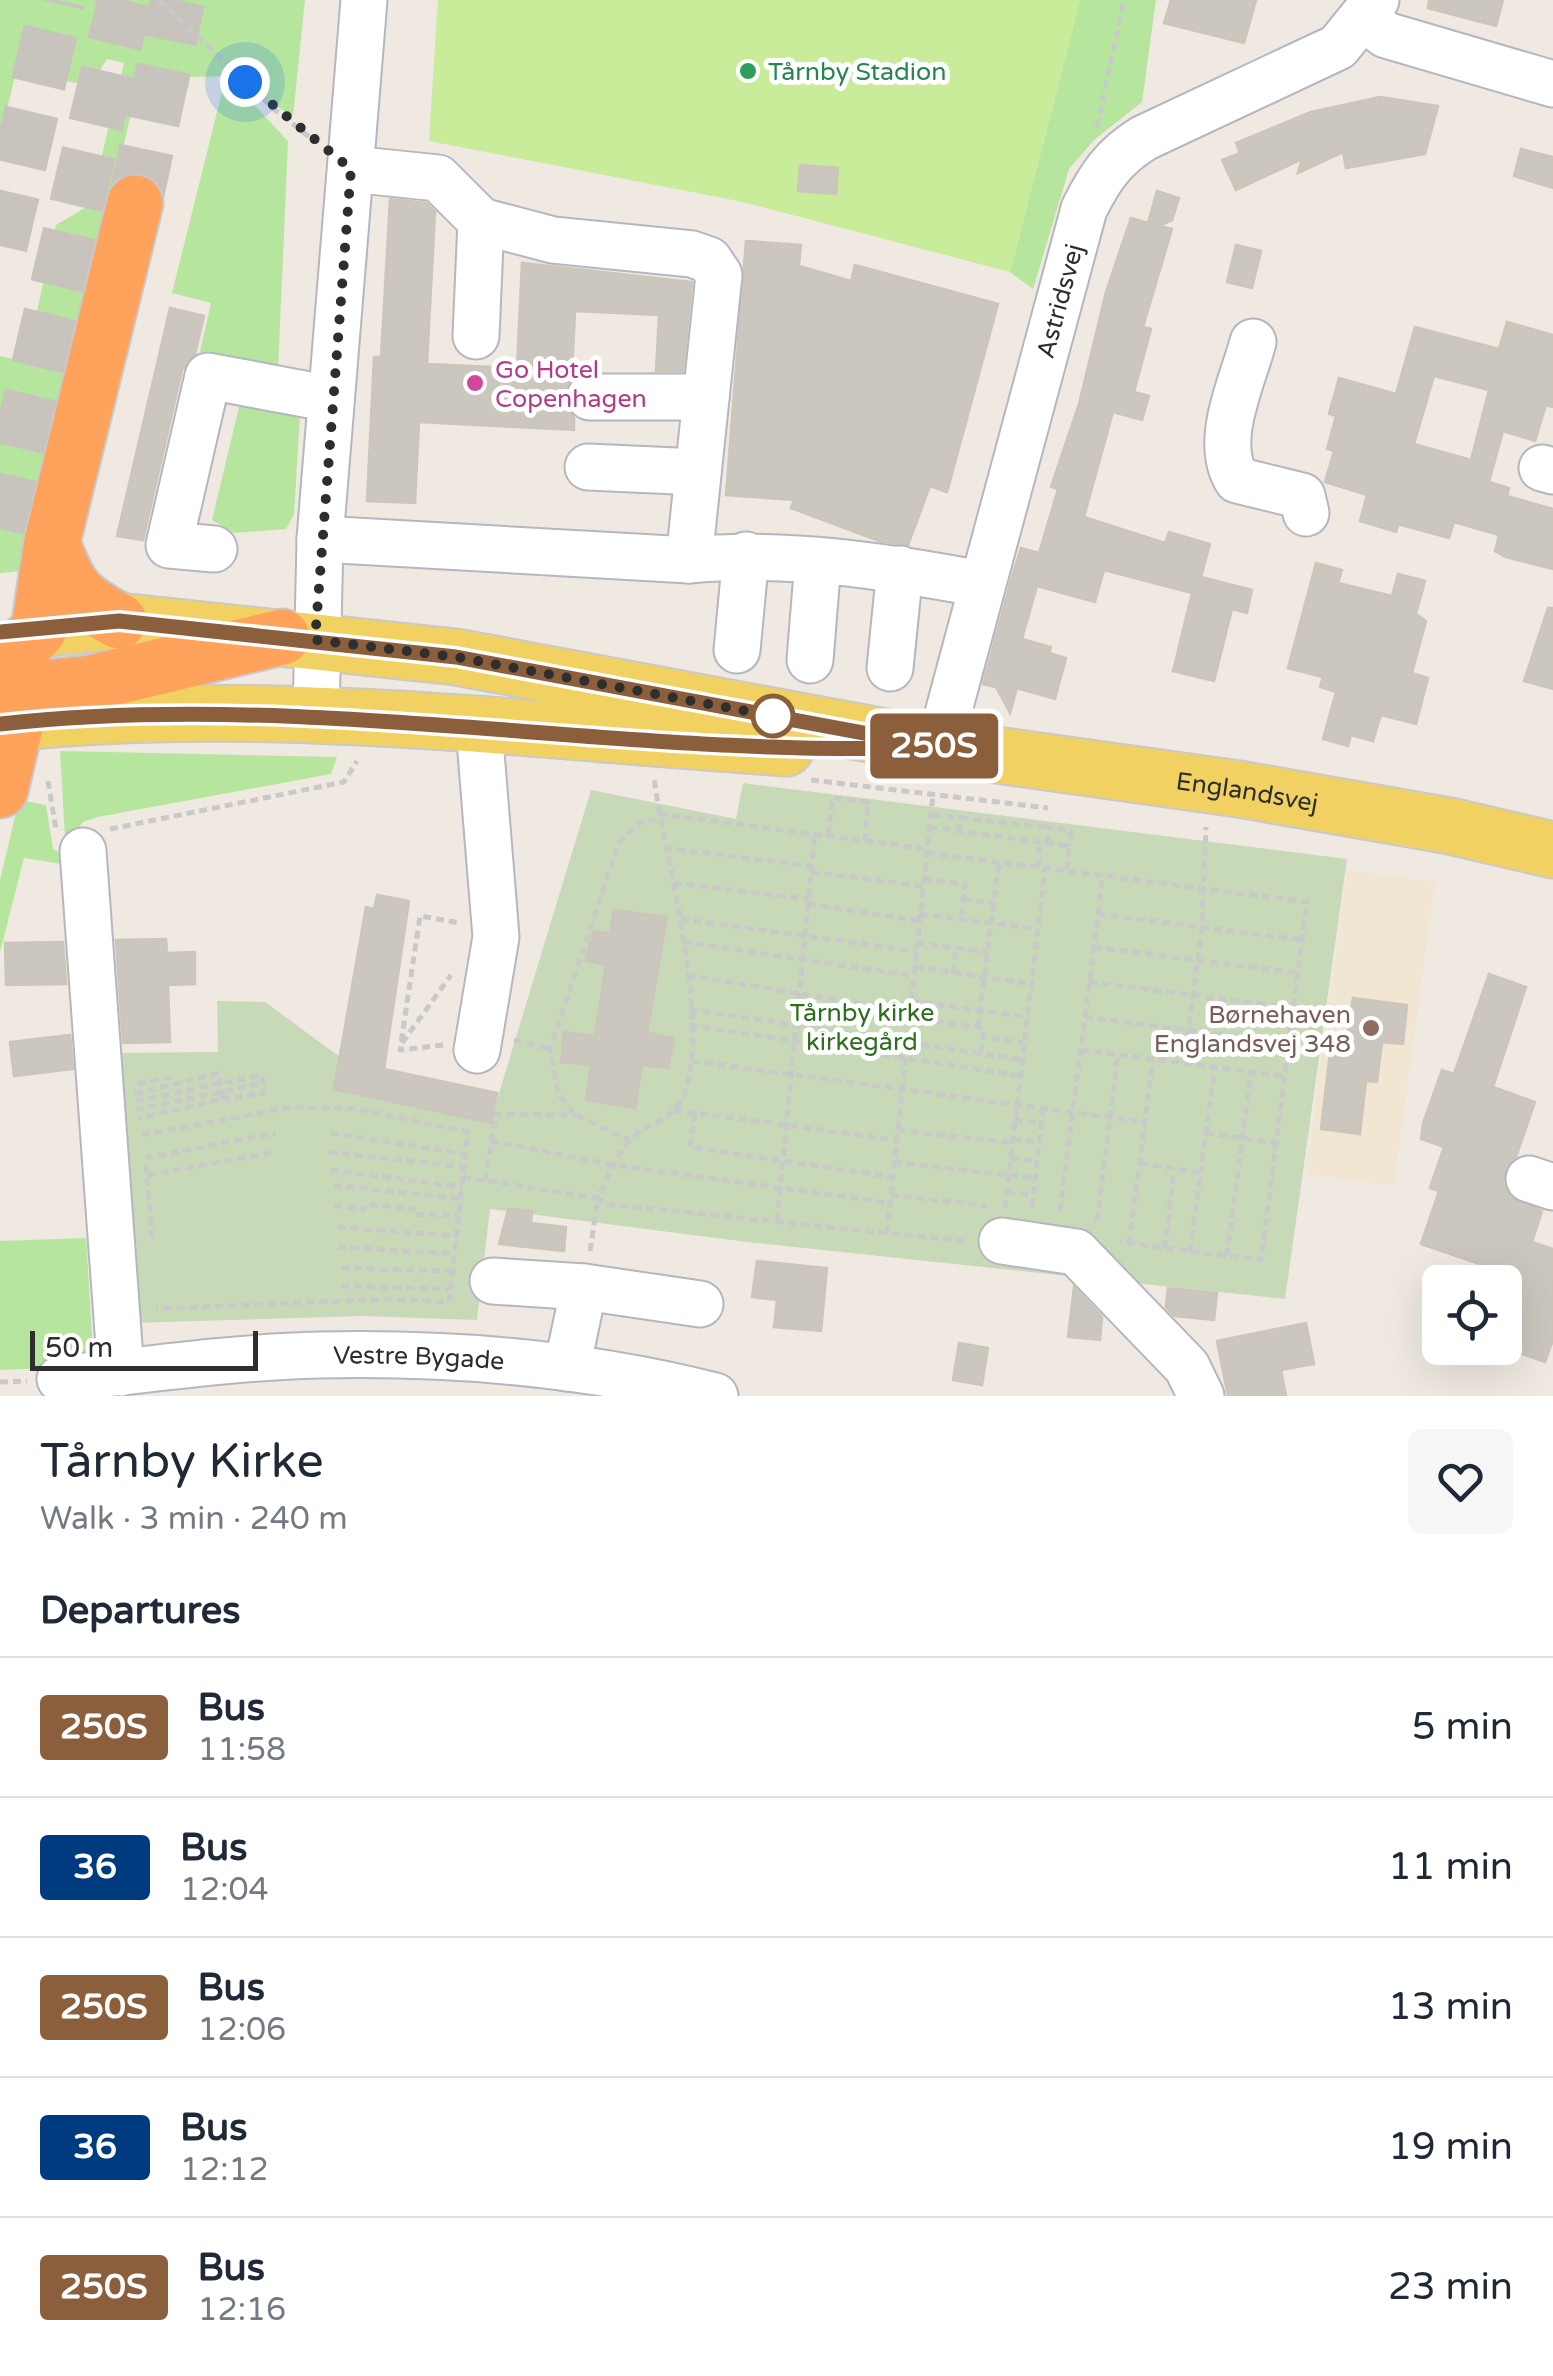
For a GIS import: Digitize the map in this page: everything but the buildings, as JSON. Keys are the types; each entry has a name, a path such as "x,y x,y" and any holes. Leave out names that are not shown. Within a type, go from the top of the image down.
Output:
{"highway":[{"path":"24,782 8,679 52,542 135,204"},
{"path":"52,542 67,584 84,602 119,621"},
{"path":"8,679 91,683 298,639"}],"main road":[{"name":"Englandsvej","path":"8,679 119,621 456,657 936,771"},
{"name":"Englandsvej","path":"8,679 145,714 316,717 830,751 936,771 1239,789 1450,826 1553,850"}],"street":[{"path":"316,717 298,639 320,540 364,0"},
{"path":"1370,9 1401,40 1553,84"},
{"name":"Astridsvej","path":"936,771 981,584 1084,209 1101,174 1120,153 1144,138 1338,47 1370,9"},
{"path":"351,169 438,178 480,220 553,240 692,254 709,260 719,275 688,560"},
{"path":"476,336 480,220"},
{"path":"1253,342 1226,445 1228,465 1237,480 1302,496 1306,513"},
{"path":"214,549 169,545 208,376 331,399"},
{"path":"590,396 706,398"},
{"path":"588,467 698,472"},
{"path":"320,540 688,560 746,555 900,568 981,584"},
{"path":"737,650 746,555"},
{"path":"810,660 818,561"},
{"path":"890,668 900,568"},
{"path":"477,1050 496,937 479,728"},
{"path":"83,852 132,1124 121,1373"},
{"path":"1003,1225 1076,1252 1187,1367 1201,1396"},
{"path":"466,1280 584,1287 700,1304"},
{"path":"567,1368 584,1287"},
{"name":"Vestre Bygade","path":"60,1379 316,1355 513,1378 567,1368 648,1379 715,1396"}],"path":[{"path":"159,0 274,109 351,169"},
{"path":"1101,174 1096,122 1124,0"},
{"path":"584,1287 598,1198 631,1141 682,1101 692,1061 681,920 664,848 652,740"},
{"path":"24,782 58,846 83,852 94,832 344,782 358,753"},
{"path":"803,779 936,771 1050,809"},
{"path":"886,1233 936,771"},
{"path":"828,835 833,798 868,802 865,840"},
{"path":"931,815 1071,831 1066,871"},
{"path":"631,1141 576,1115 558,1094 550,1048 619,842 639,823 659,816 816,833 999,862 1308,902 1261,1260 1112,1241"},
{"path":"958,831 960,818"},
{"path":"1186,825 1225,830"},
{"path":"930,827 1069,846"},
{"path":"1184,1063 1202,928 1200,888 1206,827"},
{"path":"1003,1225 1048,828"},
{"path":"777,1222 816,833"},
{"path":"664,848 924,883 965,884 961,919"},
{"path":"978,1027 999,862"},
{"path":"1059,1216 1104,876"},
{"path":"674,883 920,918 961,919 1038,930"},
{"path":"963,899 994,903"},
{"path":"1098,914 1303,940"},
{"path":"681,920 916,952"},
{"path":"683,942 914,976"},
{"path":"917,943 988,952"},
{"path":"1094,947 1298,974"},
{"path":"953,972 956,948"},
{"path":"915,967 1031,984"},
{"path":"401,1044 454,971"},
{"path":"686,975 800,992 984,1028 981,1054"},
{"path":"1089,982 1294,1008"},
{"path":"911,1002 1027,1017"},
{"path":"690,1009 1022,1060"},
{"path":"1085,1017 1289,1043"},
{"path":"690,1024 1020,1076"},
{"path":"992,1038 1024,1043"},
{"path":"1081,1050 1285,1076"},
{"path":"1094,1239 1118,1055"},
{"path":"1129,1243 1153,1059"},
{"path":"692,1061 1145,1122"},
{"path":"1190,1251 1214,1067"},
{"path":"1227,1256 1251,1072"},
{"path":"132,1124 134,1119 224,1099 264,1093 262,1075 220,1081 132,1124"},
{"path":"153,1254 148,1175 132,1124 132,1085 174,1076"},
{"path":"220,1081 224,1099"},
{"path":"132,1124 221,1090 263,1084"},
{"path":"132,1124 325,1106 468,1132 455,1254 466,1280"},
{"path":"891,1195 1030,1230 1043,1108"},
{"path":"674,1110 896,1140"},
{"path":"695,1112 690,1146 892,1178"},
{"path":"485,1180 496,1114 576,1115"},
{"path":"1015,1120 1042,1122"},
{"path":"132,1124 276,1132"},
{"path":"898,1130 1040,1142"},
{"path":"330,1133 466,1154"},
{"path":"1206,1134 1276,1142"},
{"path":"491,1141 614,1165 890,1203"},
{"path":"148,1175 276,1152"},
{"path":"329,1152 464,1167"},
{"path":"1011,1158 1038,1161"},
{"path":"894,1162 1036,1178"},
{"path":"1140,1163 1200,1172"},
{"path":"1165,1248 1174,1169"},
{"path":"331,1170 462,1188"},
{"path":"463,1177 598,1198 605,1204 886,1233 1003,1225"},
{"path":"334,1185 461,1199"},
{"path":"1007,1192 1033,1195"},
{"path":"334,1206 364,1210 366,1204 412,1209 413,1214 459,1216"},
{"path":"338,1227 457,1236"},
{"path":"338,1246 455,1254"},
{"path":"340,1268 466,1280"},
{"path":"340,1286 466,1280"},
{"path":"155,1293 156,1312 312,1301 450,1302 466,1280"}],"shaded area":[{"name":"Børnehaven Englandsvej 348","path":"1347,870 1435,882 1394,1186 1306,1174"}],"green space":[{"path":"0,0 305,0 293,116 230,79 288,141 278,372 200,352 211,303 172,293 226,76 190,77 188,89 139,81 22,571 0,573 0,356 20,361 30,343 56,225 90,205 124,63 107,59 93,81 74,83 53,70 40,45 23,41 0,140"},
{"name":"Tårnby Stadion","path":"438,0 1080,0 1010,272 743,202 429,141"},
{"path":"1080,0 1156,0 1142,102 1094,140 1069,169 1033,289 1010,272"},
{"path":"240,403 266,404 300,417 294,514 286,529 234,533 212,520"},
{"path":"60,751 337,757 331,774 98,817 83,822 72,838 65,837"},
{"name":"Tårnby kirke kirkegård","path":"743,783 1347,859 1285,1299 747,1242 490,1209 477,1320 363,1316 130,1323 110,1053 218,1052 217,1001 265,1002 340,1057 335,1089 490,1123 591,790 736,819"},
{"path":"19,800 46,805 53,849 63,855 62,864 24,858 0,952 0,880"},
{"path":"86,1238 93,1351 72,1367 0,1370 0,1241"}],"tunnel":[{"path":"0,246 58,0"},
{"path":"0,529 125,0"},
{"path":"135,203 178,0"}],"bus line":[{"name":"250S","path":"0,632 119,621 456,657 939,747 830,751 316,717 145,714 0,724"}],"place":[{"name":"Tårnby Stadion","path":"748,71"},
{"name":"Go Hotel Copenhagen","path":"475,383"},
{"name":"Børnehaven Englandsvej 348","path":"1371,1028"}],"route":[{"path":"245,82 351,169 315,640 456,657 773,716"}]}
